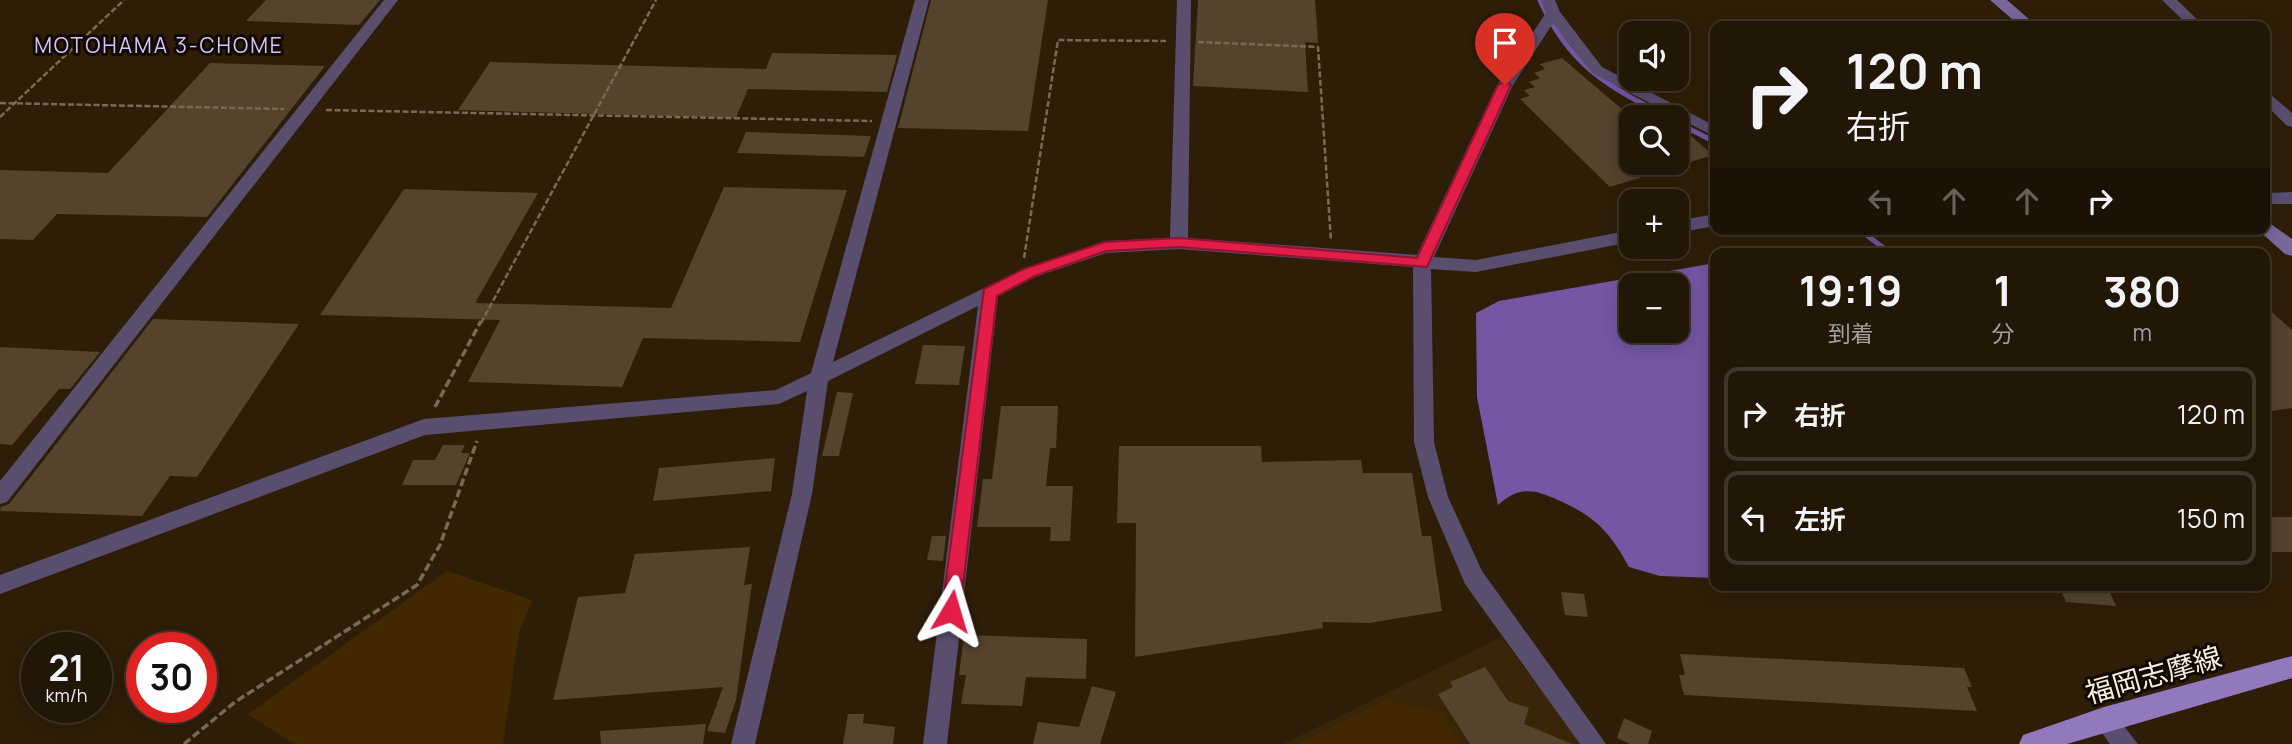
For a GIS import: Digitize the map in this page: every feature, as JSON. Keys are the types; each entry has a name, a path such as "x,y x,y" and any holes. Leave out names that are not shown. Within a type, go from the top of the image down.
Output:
{"main road":[{"name":"福岡志摩線","path":"2032,744 2104,719 2292,667"}],"street":[{"path":"0,496 302,109 391,0"},
{"path":"743,744 802,494 819,379 922,0"},
{"path":"1179,243 1184,0"},
{"path":"1998,0 2023,21"},
{"path":"2169,0 2192,21"},
{"path":"1550,7 1542,28 1505,85 1422,263 1424,442 1438,497 1473,577 1594,744"},
{"path":"1550,7 1597,70 1710,129"},
{"path":"2270,100 2292,122"},
{"path":"2270,199 2292,198"},
{"path":"1689,225 1710,221"},
{"path":"2270,230 2292,249"},
{"path":"0,585 424,427 779,397 1029,273 1105,247 1179,243 1476,266 1619,238"},
{"path":"935,744 989,293"},
{"path":"2104,719 2126,744"}],"path":[{"path":"0,117 124,0"},
{"path":"424,427 656,0"},
{"path":"0,103 888,121"},
{"path":"184,744 235,702 417,585 440,545 483,422"}],"shaded area":[{"path":"1710,264 1710,578 1660,576 1629,567 1608,534 1592,519 1541,493 1520,492 1498,505 1477,397 1476,313 1499,301 1619,280 1619,343 1689,343 1689,273 1658,273"},
{"path":"447,571 532,600 519,633 503,744 294,744 248,714"},
{"path":"1501,637 1582,744 1283,744"},
{"path":"1387,700 1441,713 1460,744 1298,744"}],"building":[{"path":"266,0 380,0 359,25 246,21"},
{"path":"931,0 1048,0 1028,131 898,128"},
{"path":"1198,0 1315,0 1318,43 1305,42 1308,92 1193,86"},
{"path":"772,53 897,55 887,92 748,89 736,118 458,110 490,62 766,69"},
{"path":"1562,58 1619,107 1619,175 1649,175 1610,187 1520,99 1530,96 1524,90 1535,87 1529,82 1540,78 1534,73 1545,69 1540,64"},
{"path":"210,63 325,66 207,217 57,214 33,240 0,239 0,170 108,173"},
{"path":"746,132 871,136 864,157 737,153"},
{"path":"1689,137 1710,152 1710,156 1689,162"},
{"path":"724,187 847,190 800,342 643,338 622,387 468,382 500,320 320,315 404,189 538,193 475,303 671,308"},
{"path":"2270,310 2292,330 2292,408 2270,411"},
{"path":"153,319 299,324 197,477 170,476 142,516 0,511 29,479"},
{"path":"923,345 965,346 959,385 915,384"},
{"path":"0,347 100,352 70,389 59,389 12,445 0,444"},
{"path":"837,392 853,393 839,456 822,456"},
{"path":"1001,406 1058,406 1056,448 1050,448 1046,486 1073,486 1070,541 1050,541 1051,527 977,527 983,479 992,479"},
{"path":"443,445 465,445 461,453 470,453 456,485 402,485 413,460 435,460"},
{"path":"1119,446 1261,446 1262,462 1361,460 1363,473 1412,473 1422,536 1431,536 1442,611 1369,623 1322,622 1323,628 1135,657 1136,523 1117,523"},
{"path":"775,458 771,491 653,501 659,468"},
{"path":"2270,517 2292,517 2292,552 2272,552"},
{"path":"932,536 946,536 943,561 927,560"},
{"path":"750,547 744,585 752,584 736,700 725,733 707,731 723,687 553,700 578,597 625,593 635,554"},
{"path":"2061,591 2109,591 2116,606 2066,602"},
{"path":"1561,592 1584,594 1588,617 1565,615"},
{"path":"964,635 1087,639 1086,679 1026,677 1022,706 961,704 966,675 959,675"},
{"path":"1680,654 1964,668 1972,687 1967,687 1977,711 1684,695 1679,675 1685,675"},
{"path":"1485,667 1508,701 1529,708 1524,724 1572,744 1470,744 1438,694 1453,687 1450,682"},
{"path":"1092,686 1116,692 1100,744 1033,744 1038,722 1079,727"},
{"path":"848,714 864,714 863,723 895,727 893,744 843,744"},
{"path":"1624,718 1652,731 1648,744 1630,744 1617,738"},
{"path":"706,724 703,744 601,744 600,731"}],"waterway":[{"path":"1540,0 1551,22 1577,57 1608,83 1645,105"},
{"path":"1689,129 1710,139"},
{"path":"1867,235 1883,248"}],"district":[{"name":"MOTOHAMA 3-CHOME","path":"159,45"}],"route":[{"path":"951,611 989,293 1029,273 1105,247 1179,243 1422,263 1505,85"}]}
